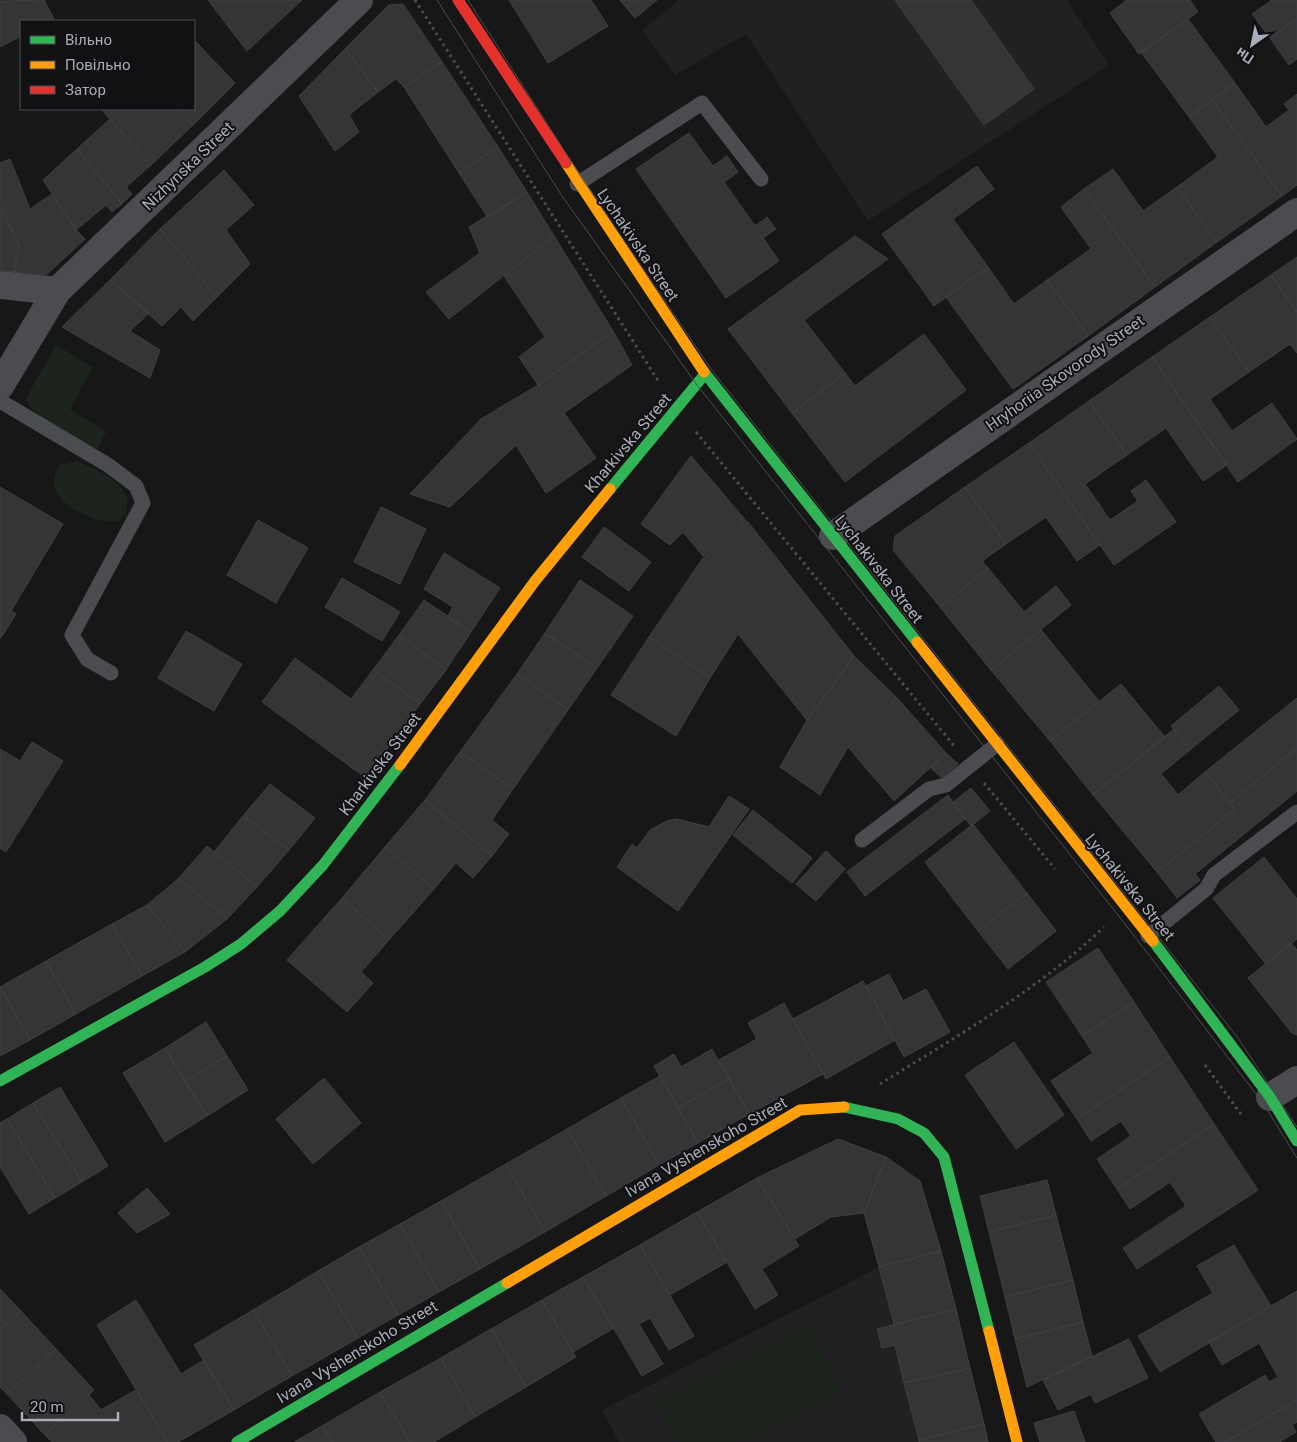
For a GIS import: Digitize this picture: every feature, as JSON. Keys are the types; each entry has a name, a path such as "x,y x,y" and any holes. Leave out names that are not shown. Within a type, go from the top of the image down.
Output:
{"street":[{"name":"Nizhynska Street","path":"0,386 57,291 359,0"},
{"name":"Lychakivska Street","path":"458,0 705,374 1180,975 1270,1097 1297,1141"},
{"name":"Hryhoriia Skovorody Street","path":"833,536 1297,212"},
{"path":"0,285 57,291"},
{"name":"Kharkivska Street","path":"0,1081 205,967 241,944 280,911 323,865 376,798 535,580 705,374"},
{"path":"1270,1097 1297,1080"},
{"name":"Ivana Vyshenskoho Street","path":"237,1442 800,1110 844,1107 898,1119 924,1133 944,1157 1017,1442"},
{"path":"0,1428 14,1442"}],"lane":[{"path":"578,184 702,103 761,180"},
{"path":"0,401 108,465 136,486 143,503 72,635 87,659 112,673"},
{"path":"862,840 929,789 946,784 997,744"},
{"path":"1148,936 1206,889 1214,875 1297,812"}],"path":[{"path":"415,0 663,389"},
{"path":"695,431 1060,876"},
{"path":"1096,921 1108,936"},
{"path":"844,1107 1010,1002 1082,948 1103,929"}],"shaded area":[{"path":"679,0 1067,0 1109,65 868,221 746,34 675,75 642,30"},
{"path":"56,345 93,367 70,409 106,432 97,449 47,423 38,416 26,398"},
{"path":"77,461 105,475 122,490 127,498 127,509 117,522 97,520 76,511 56,491 54,483 55,474 60,465"},
{"path":"879,1267 920,1442 619,1442 602,1410"},
{"path":"810,1325 840,1390 738,1442 677,1442 656,1404"}],"building":[{"path":"44,0 54,19 20,20 20,37 0,47 0,1"},
{"path":"208,0 302,0 247,51"},
{"path":"509,0 591,0 608,26 548,63"},
{"path":"620,0 657,0 635,18"},
{"path":"895,0 971,0 1034,89 984,125"},
{"path":"1127,0 1190,0 1198,12 1139,54 1110,13"},
{"path":"1272,0 1297,0 1297,18 1270,38 1252,14"},
{"path":"403,4 442,62 404,87 396,79 378,92 345,49 389,5"},
{"path":"1297,18 1297,59 1289,65 1270,38"},
{"path":"1188,19 1235,83 1189,117 1141,52"},
{"path":"196,42 235,83 193,125 178,110 195,110"},
{"path":"345,49 378,92 349,115 359,132 335,151 299,96"},
{"path":"442,62 498,147 459,173 404,87"},
{"path":"1235,83 1266,127 1289,110 1284,104 1297,94 1297,185 1282,196 1212,100"},
{"path":"1212,100 1282,196 1217,242 1177,187 1218,157 1189,117"},
{"path":"102,110 178,110 193,125 151,165"},
{"path":"110,119 151,165 126,187 132,194 122,204 77,149"},
{"path":"689,133 713,166 727,156 738,172 724,182 755,226 767,217 776,229 763,238 779,261 726,298 636,169"},
{"path":"498,147 527,192 488,218 459,173"},
{"path":"77,149 122,204 112,212 106,205 76,230 43,180"},
{"path":"10,159 30,209 52,194 76,230 85,239 46,275 14,272 19,245 0,204 0,163"},
{"path":"977,166 994,189 953,219 988,267 934,306 882,234"},
{"path":"1113,169 1143,211 1177,187 1217,242 1155,287 1084,189"},
{"path":"224,170 254,205 226,230 250,264 217,297 160,229"},
{"path":"1084,189 1155,287 1088,336 1047,280 1091,249 1061,207"},
{"path":"527,192 554,236 449,319 426,292 480,253 469,227"},
{"path":"0,207 19,245 14,272 0,270"},
{"path":"160,229 217,297 193,321 181,307 162,326 110,280"},
{"path":"554,236 613,331 538,385 519,357 545,337 504,276"},
{"path":"855,236 888,259 804,320 845,373 792,413 728,329"},
{"path":"1297,257 1297,312 1271,275"},
{"path":"988,267 1014,304 1047,280 1088,336 1013,389 946,297"},
{"path":"1271,275 1297,312 1297,353 1290,344 1249,372 1210,317"},
{"path":"110,280 149,313 130,331 160,350 150,378 62,327"},
{"path":"1210,317 1249,372 1210,399 1232,431 1272,403 1297,439 1238,482 1152,357"},
{"path":"613,331 632,365 564,413 596,458 546,493 516,445 450,507 410,494 481,419 538,385"},
{"path":"924,334 966,390 845,482 792,413 845,373 855,386"},
{"path":"1152,357 1227,465 1203,481 1166,428 1127,455 1089,401"},
{"path":"1089,401 1127,455 1085,484 1110,520 1138,501 1131,491 1146,480 1176,522 1114,565 1029,443"},
{"path":"1029,443 1100,545 1077,561 1046,517 1006,544 965,487"},
{"path":"691,456 747,522 703,556 683,532 670,545 641,524"},
{"path":"0,487 63,524 11,611 16,614 0,639"},
{"path":"965,487 1006,544 982,561 988,568 940,607 893,550 895,536"},
{"path":"381,507 426,529 400,584 354,562"},
{"path":"258,520 308,548 276,603 227,575"},
{"path":"748,522 854,656 807,720 738,634 710,678 649,637 703,558"},
{"path":"604,527 651,562 629,591 582,557"},
{"path":"444,553 500,588 471,632 447,618 453,607 424,589"},
{"path":"988,568 1024,612 1056,586 1071,605 991,670 940,607"},
{"path":"342,578 400,612 382,641 325,607"},
{"path":"580,580 633,616 597,668 545,633"},
{"path":"424,600 471,632 446,670 399,635"},
{"path":"1041,630 1099,701 1050,741 991,670"},
{"path":"186,631 242,664 214,711 158,678"},
{"path":"545,633 597,668 568,710 517,674"},
{"path":"399,635 446,670 420,704 373,670"},
{"path":"649,637 710,678 676,736 611,695"},
{"path":"854,656 897,698 848,747 820,795 780,767 807,720"},
{"path":"295,658 351,699 373,670 420,704 366,778 262,702"},
{"path":"517,674 568,710 513,789 460,752"},
{"path":"1121,684 1165,737 1093,795 1050,741"},
{"path":"1219,686 1239,710 1191,749 1171,726"},
{"path":"897,698 946,753 894,801 848,747"},
{"path":"1297,698 1297,748 1230,803 1205,772"},
{"path":"1174,729 1191,749 1161,774 1178,795 1205,772 1235,809 1157,872 1093,795"},
{"path":"32,742 63,761 6,852 0,848 0,749 20,761"},
{"path":"1297,748 1297,791 1195,874 1200,880 1177,898 1157,872 1235,809 1230,803"},
{"path":"460,752 513,789 492,820 509,834 492,856 425,800"},
{"path":"946,753 958,764 942,778 931,768"},
{"path":"270,784 315,818 289,850 243,816"},
{"path":"971,788 990,811 971,826 952,803"},
{"path":"948,795 965,819 865,896 847,872"},
{"path":"729,796 749,809 678,911 617,867 632,844 637,848 650,830 667,821 677,819 709,827"},
{"path":"425,800 492,856 473,878 456,863 434,889 385,847"},
{"path":"753,810 812,858 792,883 733,835"},
{"path":"243,816 289,850 257,887 214,852"},
{"path":"973,824 1027,893 978,931 925,862"},
{"path":"207,846 257,887 228,918 178,879"},
{"path":"385,847 434,889 389,940 342,898"},
{"path":"826,851 845,869 816,901 796,884"},
{"path":"1264,857 1297,899 1297,939 1266,964 1213,898"},
{"path":"178,879 228,918 185,952 147,905"},
{"path":"1027,893 1056,931 1008,969 978,931"},
{"path":"342,898 389,940 361,972 373,983 347,1012 287,960"},
{"path":"147,905 185,952 142,976 112,924"},
{"path":"112,924 142,976 76,1014 46,961"},
{"path":"1291,943 1297,950 1297,1035 1292,1033 1248,978"},
{"path":"1098,948 1134,1002 1082,1036 1046,982"},
{"path":"46,961 76,1014 30,1040 0,987"},
{"path":"889,974 903,1001 926,989 950,1032 904,1057 866,986"},
{"path":"863,981 895,1040 826,1079 793,1019"},
{"path":"0,987 30,1040 0,1056"},
{"path":"1134,1002 1170,1057 1077,1119 1051,1081 1093,1053 1082,1036"},
{"path":"784,1003 823,1074 749,1114 719,1060 757,1039 748,1023"},
{"path":"206,1022 227,1056 185,1082 165,1048"},
{"path":"1014,1042 1064,1115 1016,1149 965,1075"},
{"path":"165,1048 207,1116 165,1142 123,1073"},
{"path":"712,1049 729,1079 678,1108 654,1066 674,1054 681,1067"},
{"path":"227,1056 248,1090 207,1116 185,1082"},
{"path":"1170,1057 1214,1124 1117,1189 1097,1159 1131,1136 1121,1121 1091,1141 1077,1119"},
{"path":"660,1076 698,1143 659,1165 621,1098"},
{"path":"324,1078 361,1123 313,1164 276,1119"},
{"path":"729,1079 749,1114 698,1143 678,1108"},
{"path":"60,1087 108,1166 82,1182 33,1103"},
{"path":"621,1098 659,1165 606,1196 567,1129"},
{"path":"33,1103 82,1182 55,1198 7,1119"},
{"path":"7,1119 55,1198 29,1214 0,1167 0,1123"},
{"path":"1214,1124 1258,1190 1137,1269 1123,1248 1186,1206 1170,1182 1130,1209 1117,1189"},
{"path":"567,1129 606,1196 545,1232 506,1164"},
{"path":"838,1139 886,1157 864,1213 831,1217 795,1239 757,1178"},
{"path":"886,1157 920,1181 941,1251 879,1267 864,1213"},
{"path":"506,1164 545,1232 480,1269 441,1201"},
{"path":"757,1178 799,1246 762,1269 778,1295 755,1309 697,1212"},
{"path":"1047,1180 1056,1215 989,1232 980,1196"},
{"path":"147,1188 170,1214 137,1233 118,1213"},
{"path":"441,1201 480,1269 439,1292 400,1224"},
{"path":"697,1212 727,1262 670,1295 640,1245"},
{"path":"1056,1215 1073,1280 1005,1297 989,1232"},
{"path":"400,1224 439,1292 398,1315 359,1247"},
{"path":"640,1245 694,1336 669,1350 650,1318 639,1324 663,1364 642,1376 583,1277"},
{"path":"1234,1245 1271,1306 1160,1372 1138,1336 1213,1293 1197,1266"},
{"path":"359,1247 398,1315 358,1338 318,1271"},
{"path":"941,1251 956,1309 894,1325 879,1267"},
{"path":"318,1271 358,1338 292,1376 253,1310"},
{"path":"583,1277 614,1328 573,1352 542,1300"},
{"path":"1073,1280 1083,1322 1015,1339 1005,1297"},
{"path":"0,1289 21,1311 0,1330"},
{"path":"1297,1291 1297,1400 1225,1442 1216,1442 1199,1414 1265,1375 1269,1382 1278,1377 1259,1343 1222,1365 1209,1342"},
{"path":"136,1300 181,1374 204,1360 234,1410 178,1442 168,1442 97,1325"},
{"path":"542,1300 576,1357 526,1387 491,1329"},
{"path":"956,1309 970,1368 904,1383 895,1345 882,1348 877,1329"},
{"path":"253,1310 292,1376 234,1410 194,1345"},
{"path":"21,1311 56,1349 7,1394 0,1387 0,1330"},
{"path":"1083,1322 1092,1356 1027,1387 1015,1339"},
{"path":"491,1329 526,1387 475,1417 441,1358"},
{"path":"1129,1339 1148,1378 1095,1403 1091,1394 1058,1410 1043,1380"},
{"path":"56,1349 94,1390 45,1435 7,1394"},
{"path":"441,1358 475,1417 434,1442 410,1442 380,1392"},
{"path":"970,1368 984,1424 919,1440 904,1383"},
{"path":"136,1390 168,1442 52,1442 45,1435 89,1395 101,1410"},
{"path":"380,1392 410,1442 332,1442 322,1426"},
{"path":"1297,1400 1297,1422 1292,1425 1296,1432 1279,1442 1225,1442"},
{"path":"1074,1411 1085,1442 1040,1442 1034,1423"},
{"path":"984,1424 988,1442 919,1442 919,1440"},
{"path":"322,1426 332,1442 294,1442"}],"tram line":[{"path":"437,0 562,196 697,385 1118,915 1263,1103 1297,1158"},
{"path":"468,0 583,180 711,369 1238,1038 1297,1127"}],"traffic: fast":[{"path":"704,372 917,642"},
{"path":"610,489 705,374"},
{"path":"0,1081 205,967 241,944 280,911 323,865 400,765"},
{"path":"1153,941 1270,1097 1297,1141"},
{"path":"844,1107 898,1119 924,1133 944,1157 989,1331"},
{"path":"237,1442 507,1283"}],"traffic: slow":[{"path":"566,163 704,372"},
{"path":"400,765 535,581 610,489"},
{"path":"917,642 1153,941"},
{"path":"507,1283 800,1110 844,1107"},
{"path":"989,1331 1017,1442"}],"traffic: jam":[{"path":"458,0 566,163"}]}
